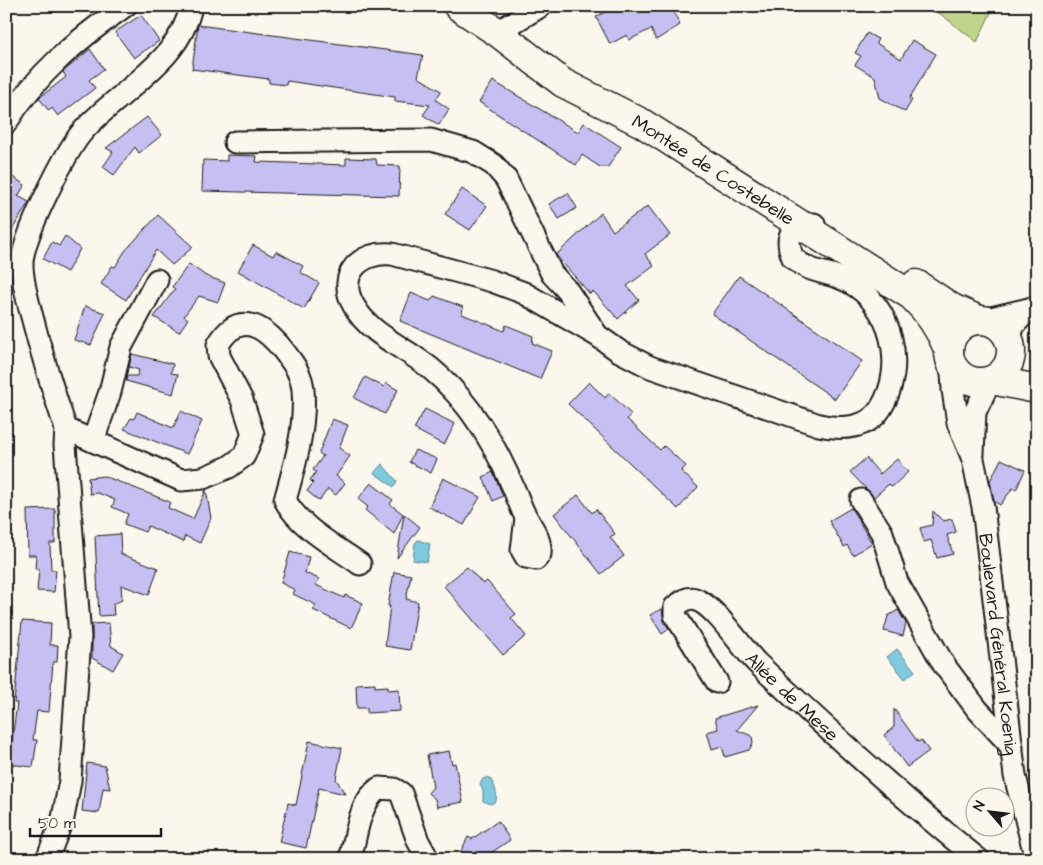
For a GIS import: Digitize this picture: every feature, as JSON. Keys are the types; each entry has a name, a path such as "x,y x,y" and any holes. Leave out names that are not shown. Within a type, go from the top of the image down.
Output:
{"main road":[{"name":"Montée de Costebelle","path":"458,6 503,28 658,125 806,211 952,308 981,320"},
{"name":"Montée de Costebelle","path":"482,6 563,83 642,123 912,296 931,316 941,332 952,360"},
{"path":"981,320 1001,328 1037,387 991,380 969,380 952,360 953,336 964,324 981,320"},
{"path":"991,380 1008,366 1010,345"}],"street":[{"path":"6,123 27,92 54,62 92,28 125,6"},
{"path":"47,859 63,818 70,781 80,637 65,445 66,429 47,371 23,279 22,262 25,246 39,211 78,137 93,121 148,74 168,53 185,29 191,6"},
{"path":"503,28 541,6"},
{"path":"234,142 431,140 474,152 494,165 506,179 552,274 567,290 598,336"},
{"path":"526,518 512,482 494,447 460,398 428,366 360,315 350,297 350,278 353,266 368,256 380,253 392,254 492,282 524,293 598,336 619,351 650,367 820,425 841,429 871,420 886,398 894,372 893,346 889,332 876,304 858,288 836,276 813,272 793,258 788,240 792,231 799,224 811,222 848,244 862,249"},
{"path":"93,441 110,392 121,346 157,280"},
{"path":"981,320 1033,308"},
{"path":"1010,345 1014,325 1033,308"},
{"path":"66,429 181,480 203,478 229,468 244,456 253,434 242,400 219,356 218,346 229,330 238,325 248,324 260,327 270,334 297,368 303,388 304,408 301,430 285,500 291,510 308,526 360,564"},
{"name":"Boulevard Général Koenig","path":"952,360 953,390 958,423 973,459 983,508 1015,776 1036,859"},
{"name":"Boulevard Général Koenig","path":"973,459 975,412 991,380"},
{"path":"861,500 882,532 897,582 944,665 978,709 1012,748"},
{"name":"Allée de Mese","path":"717,682 675,615 675,607 686,599 695,599 718,616 756,662 913,807 978,859"},
{"path":"350,859 363,808 368,798 379,788 386,787 401,793 418,841 428,859"}],"green space":[{"path":"930,6 994,6 977,42"}],"water":[{"path":"382,464 397,481 394,487 374,473"},
{"path":"418,540 430,544 427,562 413,560 415,543"},
{"path":"897,649 915,671 905,679 887,657"},
{"path":"488,777 494,785 496,795 496,801 491,804 483,801 483,791 480,784 483,779"}],"building":[{"path":"616,6 671,6 680,25 656,40 651,29 629,40 627,35 610,44 596,17"},
{"path":"141,15 159,41 134,58 115,32"},
{"path":"198,25 423,55 418,77 441,91 436,100 449,109 439,125 423,115 430,105 395,101 395,97 287,81 286,85 269,83 269,79 192,69"},
{"path":"867,33 878,39 876,43 901,59 912,40 936,54 909,99 912,100 905,112 880,98 875,77 855,65 861,56 855,53"},
{"path":"90,49 104,69 89,80 95,88 58,116 52,108 49,111 39,98 66,77 63,72"},
{"path":"493,81 578,132 584,123 621,147 608,167 600,167 582,155 576,165 479,102"},
{"path":"147,117 162,135 139,153 135,147 114,175 103,167 113,152 106,148"},
{"path":"227,155 257,156 256,162 346,165 346,158 376,159 377,165 400,166 399,196 202,191 203,160 227,161"},
{"path":"6,176 12,180 13,177 25,185 18,196 29,202 6,240"},
{"path":"462,189 487,206 470,230 445,214"},
{"path":"568,193 577,208 559,219 549,204"},
{"path":"648,206 670,235 645,254 654,266 627,286 639,300 618,319 593,291 590,294 556,255 601,213 613,231"},
{"path":"158,215 193,247 172,265 156,250 126,300 101,284 112,266 115,267 125,251"},
{"path":"65,236 80,249 67,272 43,259 52,242 59,246"},
{"path":"253,245 273,256 276,251 303,266 300,272 319,283 304,309 238,271"},
{"path":"189,264 206,276 225,283 218,302 199,296 184,316 188,319 179,332 154,317 175,289 172,287"},
{"path":"739,276 862,361 835,399 712,314"},
{"path":"411,293 430,301 434,296 463,307 462,314 504,331 506,325 533,336 532,343 552,351 540,379 400,321"},
{"path":"85,306 105,313 91,345 74,340"},
{"path":"132,354 173,364 171,373 178,374 173,394 126,381 127,376 137,376 139,370 129,367"},
{"path":"365,377 384,387 386,383 398,390 385,414 354,398"},
{"path":"589,382 605,398 609,393 631,414 627,419 660,450 664,446 686,466 681,471 698,487 678,509 568,404"},
{"path":"425,409 455,424 444,445 414,429"},
{"path":"181,411 202,421 187,454 124,429 131,418 134,419 137,412 173,428"},
{"path":"332,419 348,425 339,448 350,456 336,476 345,483 336,495 328,489 319,501 307,491 313,483 310,480 316,472 313,470 323,456 319,453"},
{"path":"415,450 437,459 431,473 409,462"},
{"path":"866,458 880,474 897,459 908,472 892,487 889,484 874,497 850,472"},
{"path":"1001,459 1025,470 1016,490 1013,488 1000,505 994,501 990,481"},
{"path":"493,472 503,496 493,501 483,477"},
{"path":"104,476 170,502 168,508 193,519 206,490 211,518 200,543 185,536 183,542 148,526 145,532 124,524 128,514 112,507 115,500 98,493 90,494 88,478"},
{"path":"443,478 480,497 464,525 429,507"},
{"path":"371,483 393,500 390,504 403,514 394,534 365,510 368,507 358,499"},
{"path":"578,495 592,513 596,509 615,534 610,537 624,556 601,574 554,514"},
{"path":"851,508 872,543 853,555 847,545 844,547 829,521"},
{"path":"55,509 55,543 50,543 51,570 56,570 54,592 37,591 39,569 35,569 36,555 28,555 27,510"},
{"path":"933,511 943,521 952,519 956,532 947,535 953,554 937,558 931,540 924,542 920,528 932,525"},
{"path":"404,514 420,527 397,558"},
{"path":"120,534 121,554 158,568 149,595 121,585 122,600 113,604 114,615 99,616 95,536"},
{"path":"290,552 309,557 305,573 319,579 316,585 344,598 345,595 363,603 351,628 313,610 316,605 293,594 295,590 281,583"},
{"path":"467,567 483,584 487,581 516,614 511,618 526,636 503,655 444,586"},
{"path":"394,572 411,575 406,599 418,602 410,650 385,646 390,606 388,606"},
{"path":"662,609 664,621 669,629 662,634 650,615"},
{"path":"898,610 906,623 903,636 884,631 888,616"},
{"path":"22,621 51,623 50,645 58,645 57,662 53,662 49,712 37,711 33,740 37,740 33,767 9,764 17,703 14,703"},
{"path":"109,623 111,646 123,653 113,670 92,658 92,624"},
{"path":"375,683 375,687 388,686 388,690 399,689 400,711 367,713 367,708 357,708 356,684"},
{"path":"758,705 737,730 752,736 753,743 749,750 725,757 722,746 712,749 707,732 718,729 715,718"},
{"path":"894,709 918,742 921,740 929,751 907,767 884,735 894,727"},
{"path":"309,741 342,748 336,779 345,794 319,788 306,848 279,842 288,803 296,805"},
{"path":"449,751 452,764 455,763 463,802 437,807 435,799 428,793 433,787 427,755"},
{"path":"87,763 105,766 110,789 103,788 99,813 82,811"},
{"path":"498,821 510,840 482,859 457,859 468,837 472,839"}]}
